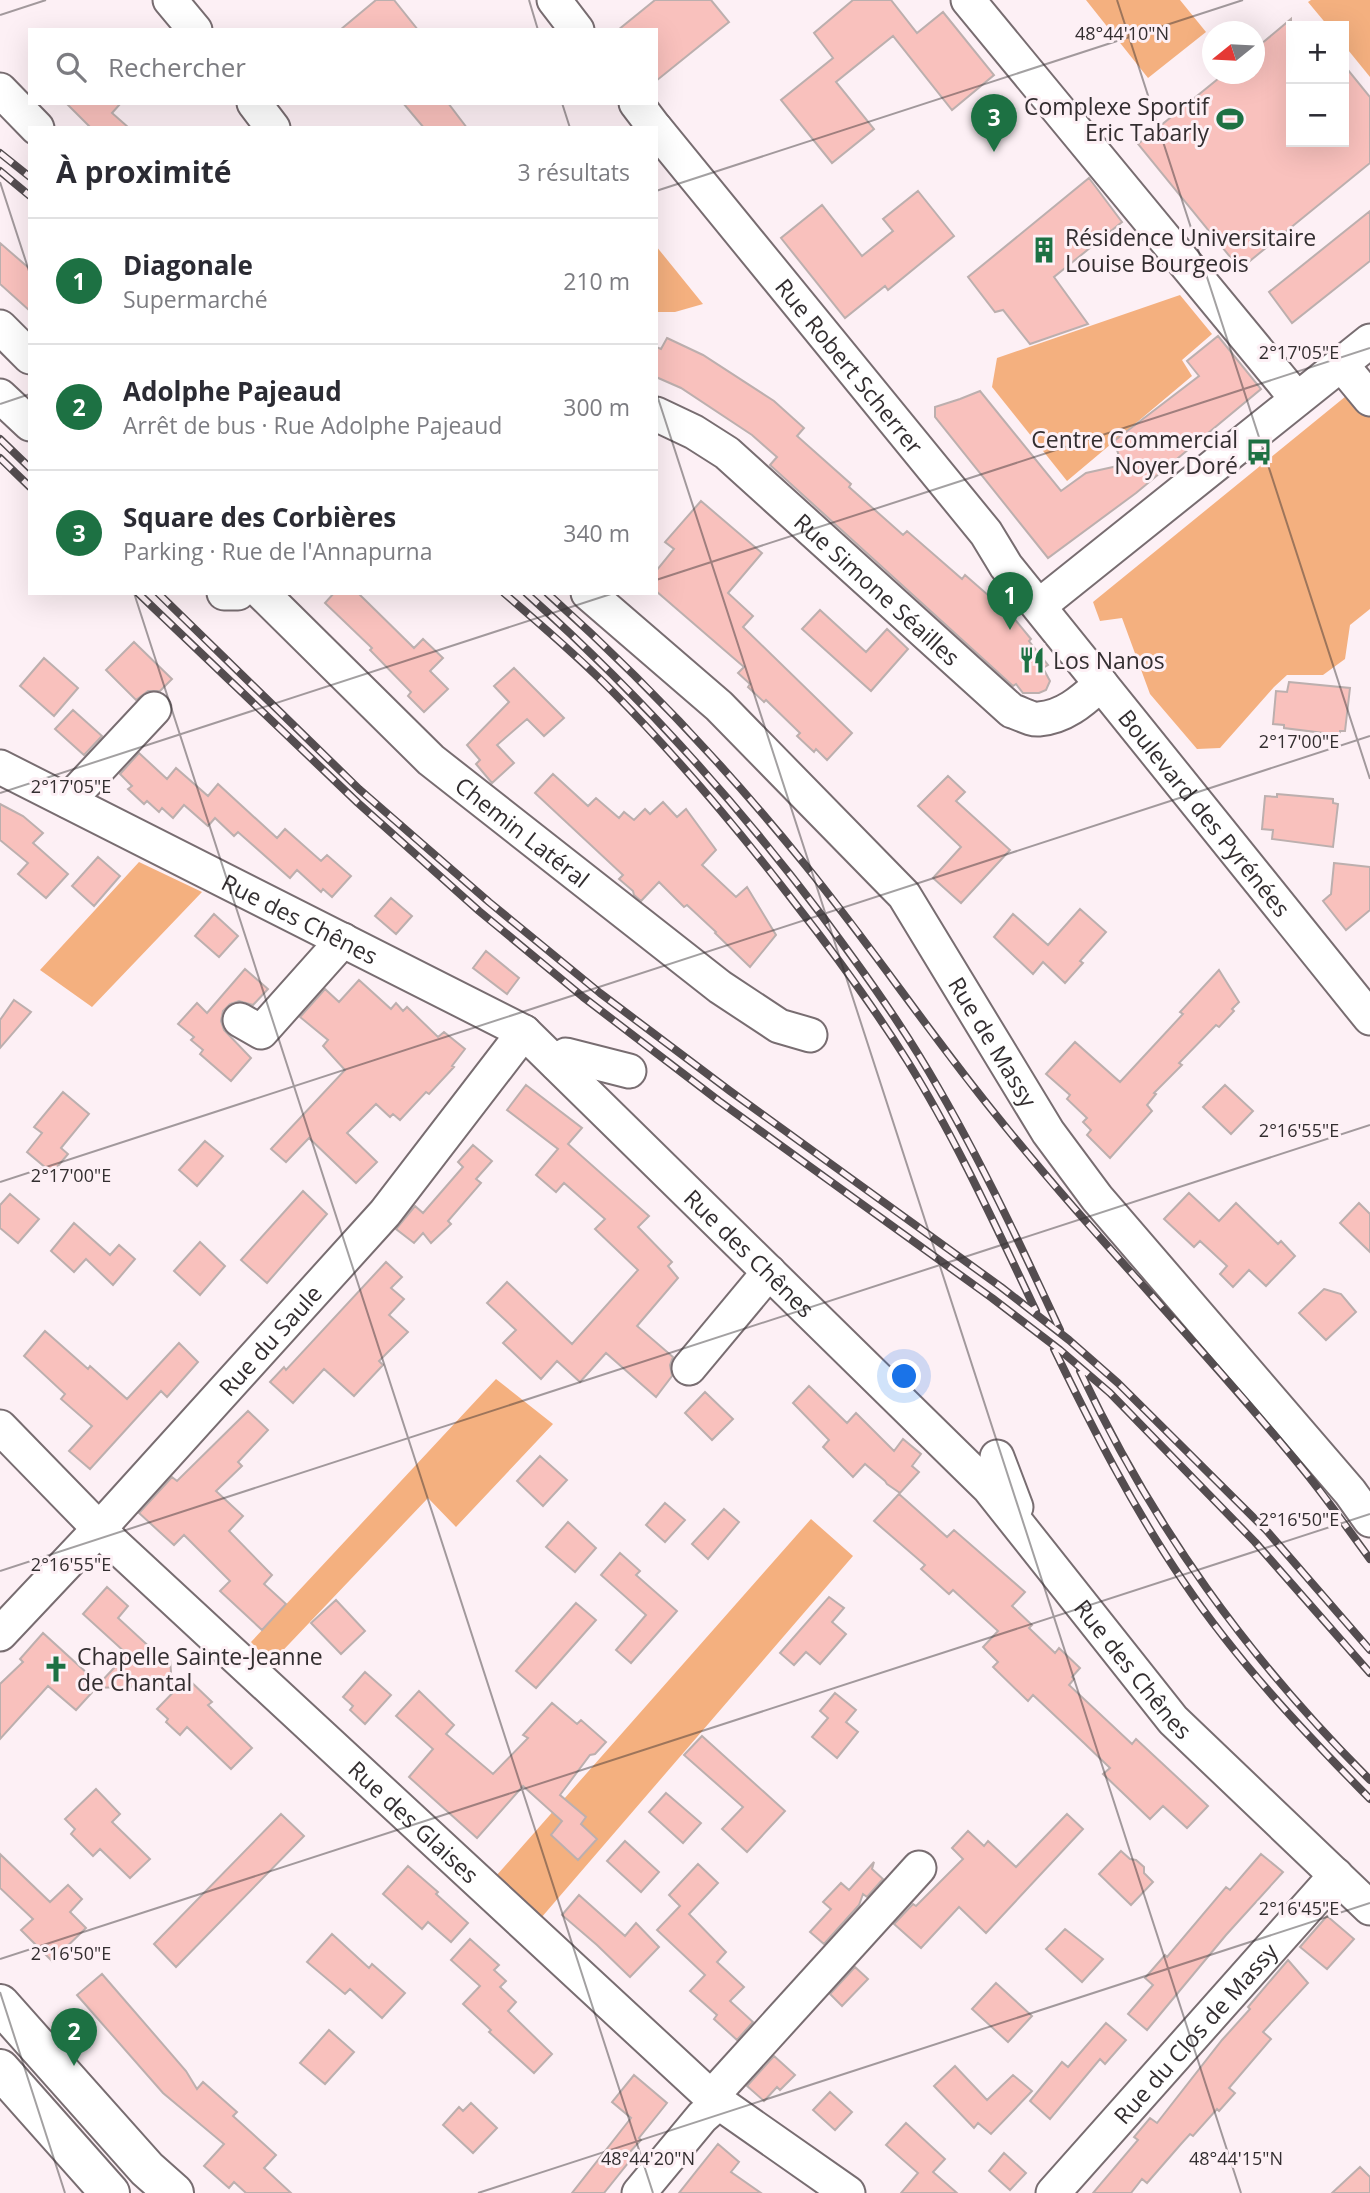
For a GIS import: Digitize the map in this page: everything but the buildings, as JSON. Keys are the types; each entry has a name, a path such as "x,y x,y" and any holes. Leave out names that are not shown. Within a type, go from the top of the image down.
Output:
{"main road":[{"path":"0,2004 147,2169 174,2193"},
{"path":"0,2069 104,2191"}],"street":[{"path":"170,0 193,28"},
{"path":"554,0 575,28"},
{"path":"968,0 1297,399"},
{"path":"0,90 35,126"},
{"path":"256,105 271,126"},
{"name":"Rue Robert Scherrer","path":"638,105 654,126"},
{"name":"Rue Robert Scherrer","path":"658,130 986,533 1006,566 1039,606"},
{"path":"0,327 28,355"},
{"path":"1039,606 1370,341"},
{"path":"1341,364 1370,399"},
{"path":"0,396 28,423"},
{"name":"Rue Simone Séailles","path":"658,415 694,432 727,453 1012,710 1037,720 1076,706 1101,684"},
{"name":"Chemin Latéral","path":"264,595 431,760 720,987 779,1026 810,1035"},
{"name":"Rue de Massy","path":"590,595 719,706 904,895 1048,1132 1097,1198 1350,1492 1370,1520"},
{"name":"Boulevard des Pyrénées","path":"1039,606 1370,1018"},
{"path":"68,801 154,709"},
{"name":"Rue des Chênes","path":"0,767 524,1032 989,1488 1173,1720 1370,1908"},
{"path":"240,1020 261,1032 343,940"},
{"name":"Rue du Saule","path":"0,1634 99,1529 385,1213 524,1032"},
{"path":"557,1064 566,1055 629,1071"},
{"path":"689,1368 769,1272"},
{"name":"Rue des Glaises","path":"0,1427 99,1529 714,2100 848,2193"},
{"path":"997,1457 1026,1534"},
{"path":"639,2193 714,2100 919,1868"},
{"name":"Rue du Clos de Massy","path":"1053,2193 1336,1875"}],"shaded area":[{"path":"1086,0 1180,0 1202,27 1202,35 1148,78"},
{"path":"1370,0 1370,77 1349,51 1349,21 1324,21 1308,2"},
{"path":"658,248 703,304 675,312 658,312"},
{"path":"1180,295 1212,334 1182,360 1192,376 1067,481 992,387 997,358"},
{"path":"1351,392 1370,416 1370,609 1350,625 1345,659 1323,675 1287,675 1220,748 1197,749 1150,694 1122,618 1100,621 1093,602"},
{"path":"139,862 202,892 92,1007 40,970"},
{"path":"496,1379 553,1424 456,1527 428,1498 271,1663 251,1642"},
{"path":"811,1519 853,1556 541,1918 496,1876"}],"railway":[{"path":"0,153 28,175"},
{"path":"0,171 28,194"},
{"path":"0,439 28,466"},
{"path":"0,458 28,485"},
{"path":"140,595 358,803 479,911 583,997 719,1101 992,1298 1060,1350 1110,1393 1255,1542 1370,1673"},
{"path":"160,595 359,789 489,902 600,993 730,1091 1001,1287 1069,1340 1118,1383 1266,1530 1370,1650"},
{"path":"506,595 588,667 662,743 751,848 838,960 908,1062 943,1122 1036,1311"},
{"path":"528,595 645,707 719,788 755,830 848,951 909,1039 958,1123 1060,1330"},
{"path":"549,595 649,690 776,830 996,1115 1264,1422 1319,1489 1370,1559"},
{"path":"1054,1349 1114,1468 1147,1525 1204,1611 1272,1694 1370,1799"},
{"path":"1080,1371 1139,1484 1207,1588 1283,1686 1370,1780"}],"place":[{"name":"Complexe Sportif Eric Tabarly","path":"1230,119"},
{"name":"Square des Corbières","path":"994,152"},
{"name":"Résidence Universitaire Louise Bourgeois","path":"1044,250"},
{"name":"Centre Commercial Noyer Doré","path":"1259,452"},
{"name":"Diagonale","path":"1010,630"},
{"name":"Los Nanos","path":"1032,660"},
{"name":"Chapelle Sainte-Jeanne de Chantal","path":"56,1669"},
{"name":"Adolphe Pajeaud","path":"74,2066"}]}
